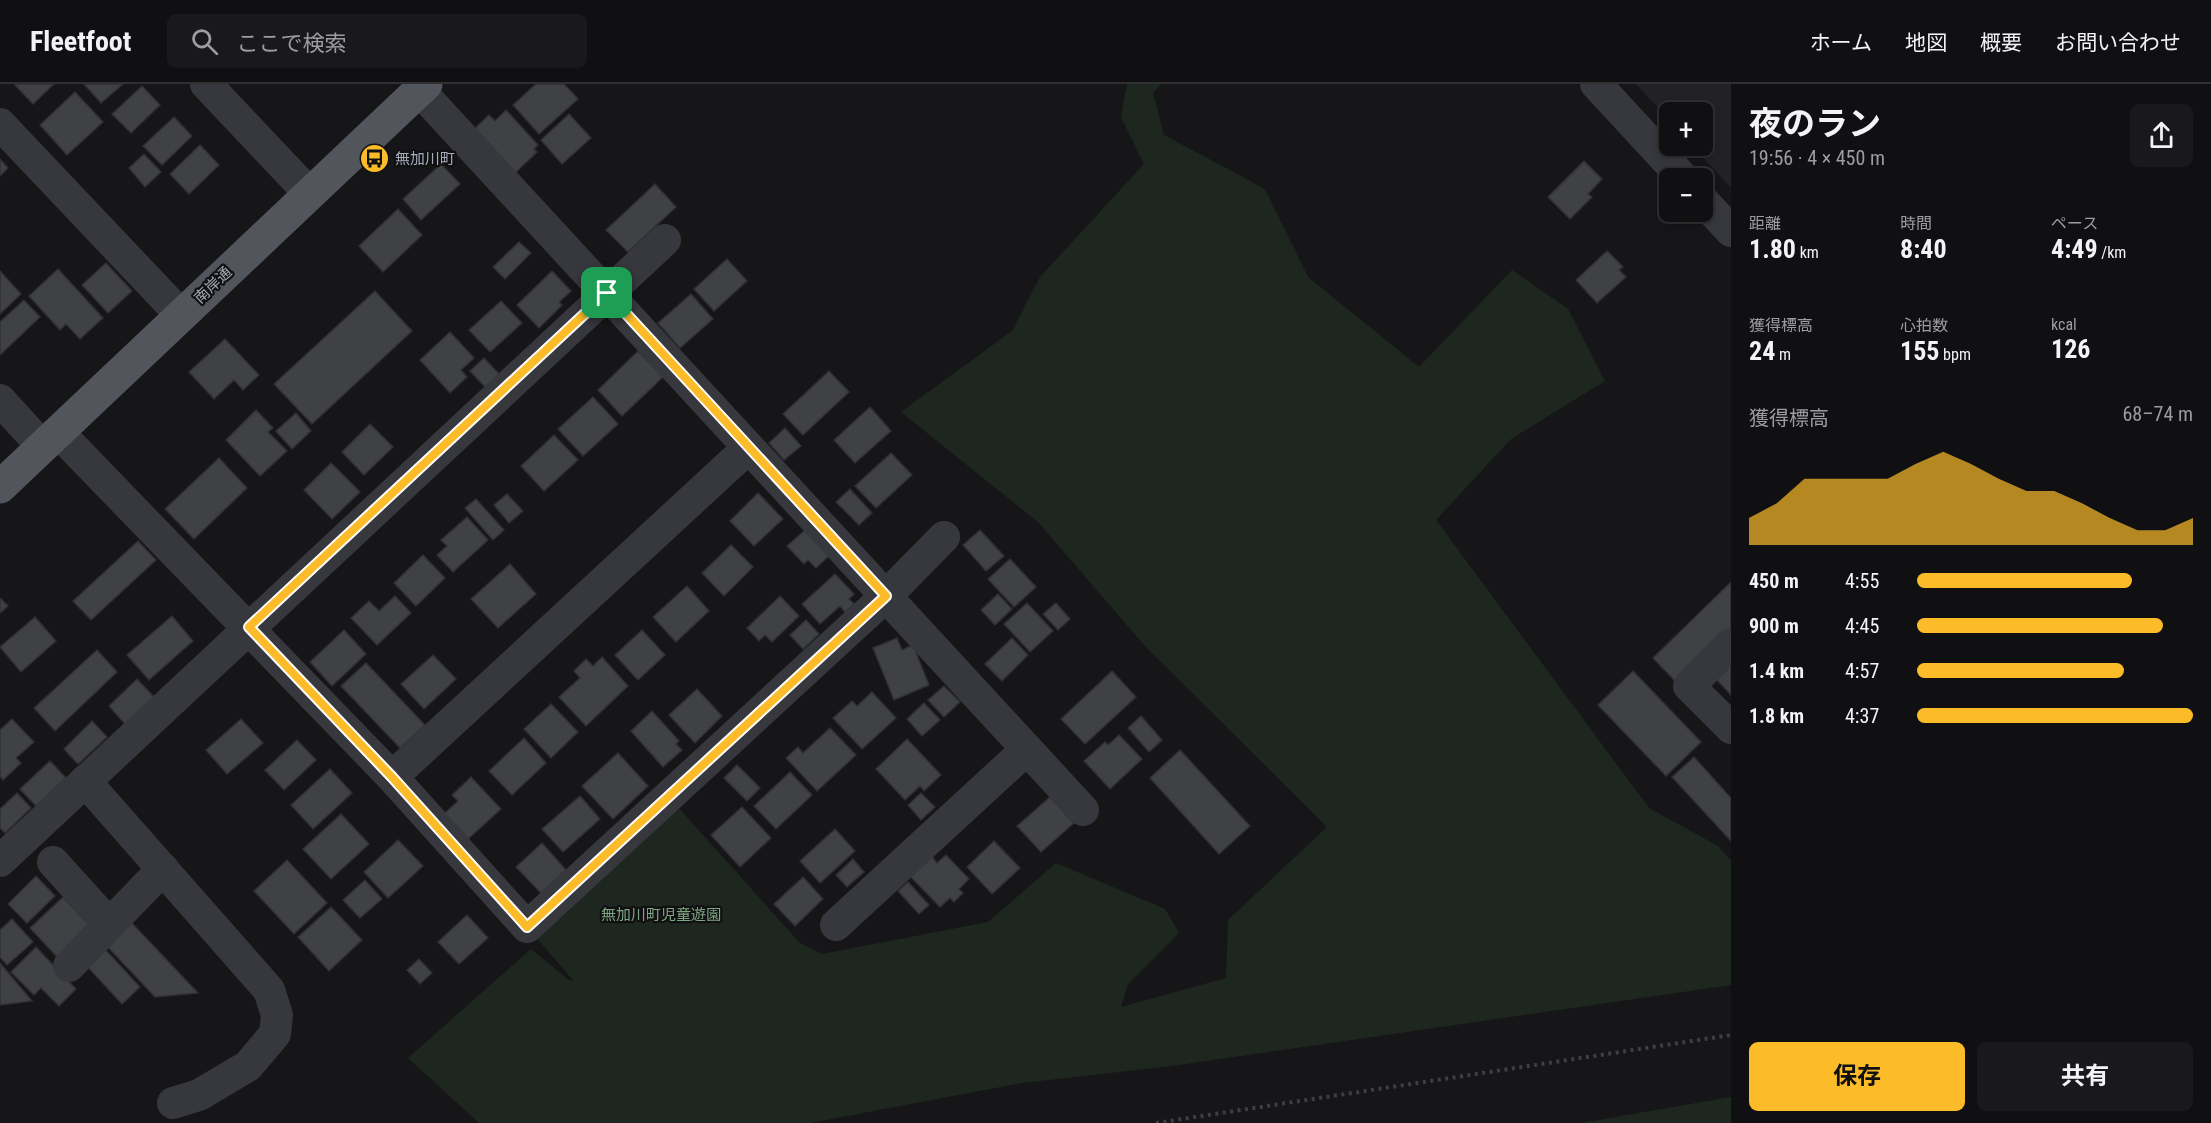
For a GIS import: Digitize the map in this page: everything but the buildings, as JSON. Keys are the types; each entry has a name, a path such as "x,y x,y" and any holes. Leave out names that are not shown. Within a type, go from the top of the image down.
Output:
{"main road":[{"name":"南岸通","path":"0,487 423,87"}],"street":[{"path":"206,84 309,193"},
{"path":"1596,84 1674,168"},
{"path":"423,87 747,449 1083,810"},
{"path":"0,124 181,315"},
{"path":"1713,212 1731,231"},
{"path":"0,861 665,240"},
{"path":"0,400 51,440 249,627 392,777 527,927 886,596 944,537"},
{"path":"392,777 747,449"},
{"path":"1731,645 1689,686 1731,728"},
{"path":"836,925 1026,750"},
{"path":"85,781 269,990 277,1015 275,1034 248,1066 199,1095 173,1103"},
{"path":"53,862 109,924"},
{"path":"69,966 163,869"}],"path":[{"path":"1156,1123 1731,1035"}],"shaded area":[{"path":"1636,84 1731,84 1731,188 1701,156 1713,156 1713,102 1659,102 1659,109"}],"green space":[{"name":"無加川町児童遊園","path":"1127,84 1161,84 1153,93 1164,135 1265,189 1308,277 1419,367 1512,270 1568,309 1605,381 1511,439 1436,520 1649,808 1718,846 1731,860 1731,985 1172,1066 1022,1083 810,1123 479,1123 408,1058 531,949 570,981 573,980 527,927 669,797 800,943 822,954 988,922 1056,863 1165,909 1179,933 1128,984 1121,1007 1226,978 1228,920 1327,827 1144,645 1038,522 901,412 1012,331 1040,277 1144,164 1121,117"},
{"path":"1731,1097 1731,1123 1581,1123"}],"place":[{"name":"無加川町","path":"374,159"}],"route":[{"path":"607,293 747,449 886,596 527,927 392,777 249,627 607,293"}]}
